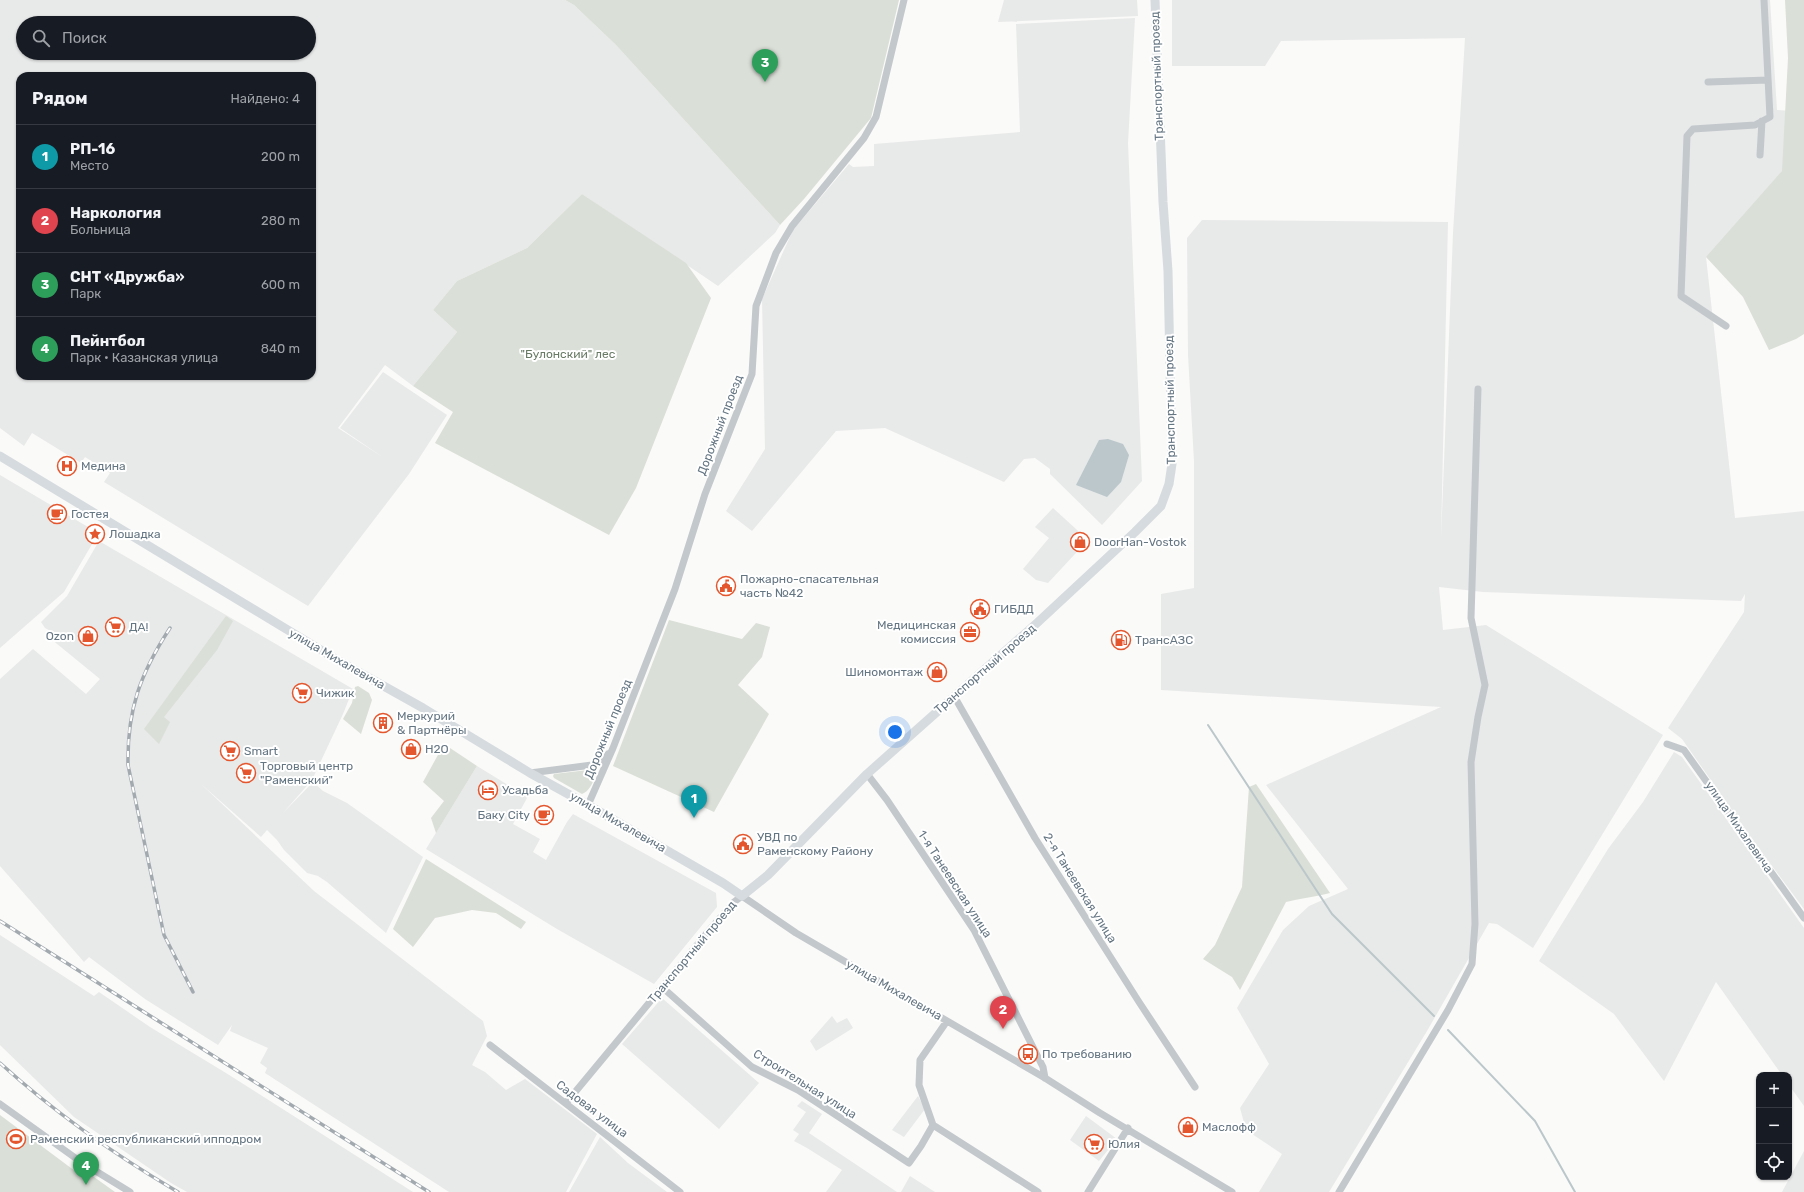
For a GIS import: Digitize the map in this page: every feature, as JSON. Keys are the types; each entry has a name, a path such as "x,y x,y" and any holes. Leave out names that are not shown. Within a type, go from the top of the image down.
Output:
{"main road":[{"name":"Транспортный проезд","path":"742,896 768,875 867,774 1037,623 1161,506 1169,484 1172,464 1168,271 1162,202 1155,0"},
{"name":"улица Михалевича","path":"0,456 339,661 423,708 530,773 723,883 742,896"}],"street":[{"name":"Дорожный проезд","path":"588,805 613,748 675,589 705,494 752,374 756,306 771,266 792,226 864,138 876,117 904,0"},
{"path":"1726,326 1681,296 1687,136 1693,129 1755,125 1770,117 1764,0"},
{"path":"1708,82 1768,80"},
{"path":"1760,155 1762,121"},
{"path":"1338,1192 1448,1010 1472,964 1475,924 1471,762 1478,717 1486,684 1471,618 1478,390"},
{"name":"2-я Танеевская улица","path":"954,696 1035,838 1195,1087"},
{"name":"улица Михалевича","path":"1667,744 1684,750 1804,918"},
{"path":"530,773 600,763 613,748"},
{"name":"1-я Танеевская улица","path":"867,774 974,930 1044,1067 1045,1078"},
{"name":"улица Михалевича","path":"742,896 796,933 1045,1078 1100,1113 1128,1128 1232,1192"},
{"name":"Транспортный проезд","path":"566,1103 734,902 742,896"},
{"name":"Строительная улица","path":"662,987 752,1067 798,1090 908,1163 921,1146 933,1125"},
{"path":"947,1021 920,1060 919,1085 933,1125 1038,1192"},
{"name":"Садовая улица","path":"490,1045 680,1192"},
{"path":"0,1104 81,1162 130,1192"},
{"path":"1088,1192 1128,1128"}],"shaded area":[{"path":"0,0 565,0 574,5 616,45 780,225 775,233 718,286 582,194 527,248 457,281 433,310 457,332 413,386 385,365 338,428 384,458 340,428 383,372 447,415 409,474 308,606 104,482 110,473 85,457 81,463 32,433 24,446 0,428"},
{"path":"1004,0 1137,0 1138,16 998,22"},
{"path":"1172,0 1770,0 1777,110 1804,112 1804,159 1711,256 1706,257 1735,518 1804,511 1804,909 1755,843 1682,739 1668,728 1744,612 1745,594 1741,601 1483,592 1439,587 1443,630 1486,625 1663,735 1533,948 1497,924 1489,923 1427,1031 1329,1192 1259,1192 1282,1154 1246,1130 1240,1108 1269,1064 1237,1008 1283,930 1309,906 1348,889 1266,785 1441,707 1161,690 1161,594 1194,588 1194,461 1188,355 1187,238 1202,220 1448,222 1441,539 1453,233 1465,38 1281,41 1265,66 1172,66"},
{"path":"1135,18 1128,143 1142,481 1102,525 1050,474 1050,469 1035,458 1024,459 1004,482 885,428 836,431 752,531 726,511 765,449 762,299 793,230 849,164 853,167 874,166 874,144 1020,132 1016,24"},
{"path":"1108,439 1123,444 1129,455 1121,482 1107,497 1076,485 1099,440"},
{"path":"0,475 88,527 95,539 64,592 0,648"},
{"path":"1053,508 1088,540 1048,583 1036,580 1023,569 1049,538 1035,527"},
{"path":"99,541 353,689 312,780 283,813 313,782 323,791 347,803 423,857 386,933 327,882 318,876 307,873 267,830 261,837 201,784 314,891 483,1021 487,1036 472,1065 485,1072 506,1090 525,1079 597,1134 566,1192 449,1192 265,1073 267,1068 260,1063 268,1048 230,1031 232,1025 218,1045 145,999 89,957 84,962 0,866 0,679 33,649 86,694 100,679 51,639 54,633 45,628 41,622 67,596"},
{"path":"1674,752 1682,757 1804,928 1804,1106 1792,1089 1792,1072 1780,1072 1716,982 1664,1081 1614,1014 1539,961 1608,849 1643,802"},
{"path":"477,766 527,798 513,824 540,839 533,852 546,860 573,814 716,893 717,907 654,984 557,929 426,849"},
{"path":"0,935 94,996 99,992 150,1027 226,1073 413,1192 187,1192 171,1183 74,1117 0,1045"},
{"path":"662,998 759,1083 719,1129 622,1044"},
{"path":"832,1016 837,1023 847,1018 853,1028 816,1051 810,1041"},
{"path":"918,1096 925,1109 904,1137 892,1130"},
{"path":"802,1101 822,1114 809,1133 897,1192 826,1192 842,1170 794,1141 799,1134 793,1130 806,1112 797,1106"},
{"path":"1086,1116 1117,1139 1099,1161 1070,1140"},
{"path":"600,1137 628,1163 667,1192 569,1192"},
{"path":"1804,1151 1804,1192 1782,1192 1788,1180 1792,1180 1792,1173"},
{"path":"910,1176 935,1192 901,1192"}],"green space":[{"path":"565,0 899,0 871,118 804,199 780,225 616,45 574,5"},
{"path":"1785,0 1804,0 1804,334 1796,339 1769,350 1743,297 1706,257 1782,171 1788,58"},
{"name":"\"Булонский\" лес","path":"582,194 686,263 711,298 636,488 609,535 435,443 453,412 413,386 457,332 433,310 457,281 527,248"},
{"path":"226,616 233,621 217,650 164,717 170,722 159,744 144,729"},
{"path":"669,620 742,639 756,623 770,627 762,657 738,685 769,714 714,812 613,766"},
{"path":"358,686 369,693 372,700 361,734 343,719 352,703 355,687"},
{"path":"444,744 477,766 436,833 431,818 444,801 423,782"},
{"path":"588,770 594,774 594,780 589,789 582,794 553,776 554,774"},
{"path":"1256,784 1330,893 1286,902 1240,990 1232,977 1203,959 1215,945 1242,887 1249,787"},
{"path":"426,859 526,922 521,929 496,913 472,910 435,918 413,947 393,929"},
{"name":"Раменский республиканский ипподром","path":"0,1115 83,1177 87,1172 115,1192 0,1192"}],"waterway":[{"path":"1208,725 1332,914 1434,1016"},
{"path":"1448,1030 1535,1121 1575,1192"}],"railway":[{"path":"170,628 151,661 137,693 130,727 128,765 164,935 193,992"},
{"path":"0,921 429,1192"},
{"path":"0,1063 63,1116 108,1148 178,1192"}],"place":[{"name":"СНТ «Дружба»","path":"765,82"},
{"name":"Медина","path":"67,466"},
{"name":"Гостея","path":"57,514"},
{"name":"Лошадка","path":"95,534"},
{"name":"DoorHan-Vostok","path":"1080,542"},
{"name":"Пожарно-спасательная часть №42","path":"726,586"},
{"name":"ГИБДД","path":"980,609"},
{"name":"ДА!","path":"115,627"},
{"name":"Медицинская комиссия","path":"970,632"},
{"name":"Ozon","path":"88,636"},
{"name":"ТрансАЗС","path":"1121,640"},
{"name":"Шиномонтаж","path":"937,672"},
{"name":"Чижик","path":"302,693"},
{"name":"Меркурий & Партнёры","path":"383,723"},
{"name":"H2O","path":"411,749"},
{"name":"Smart","path":"230,751"},
{"name":"Торговый центр \"Раменский\"","path":"246,773"},
{"name":"Усадьба","path":"488,790"},
{"name":"Баку City","path":"544,815"},
{"name":"РП-16","path":"694,818"},
{"name":"УВД по Раменскому Району","path":"743,844"},
{"name":"Наркология","path":"1003,1029"},
{"name":"По требованию","path":"1028,1054"},
{"name":"Маслофф","path":"1188,1127"},
{"name":"Раменский республиканский ипподром","path":"16,1139"},
{"name":"Юлия","path":"1094,1144"},
{"name":"Пейнтбол","path":"86,1185"}]}
